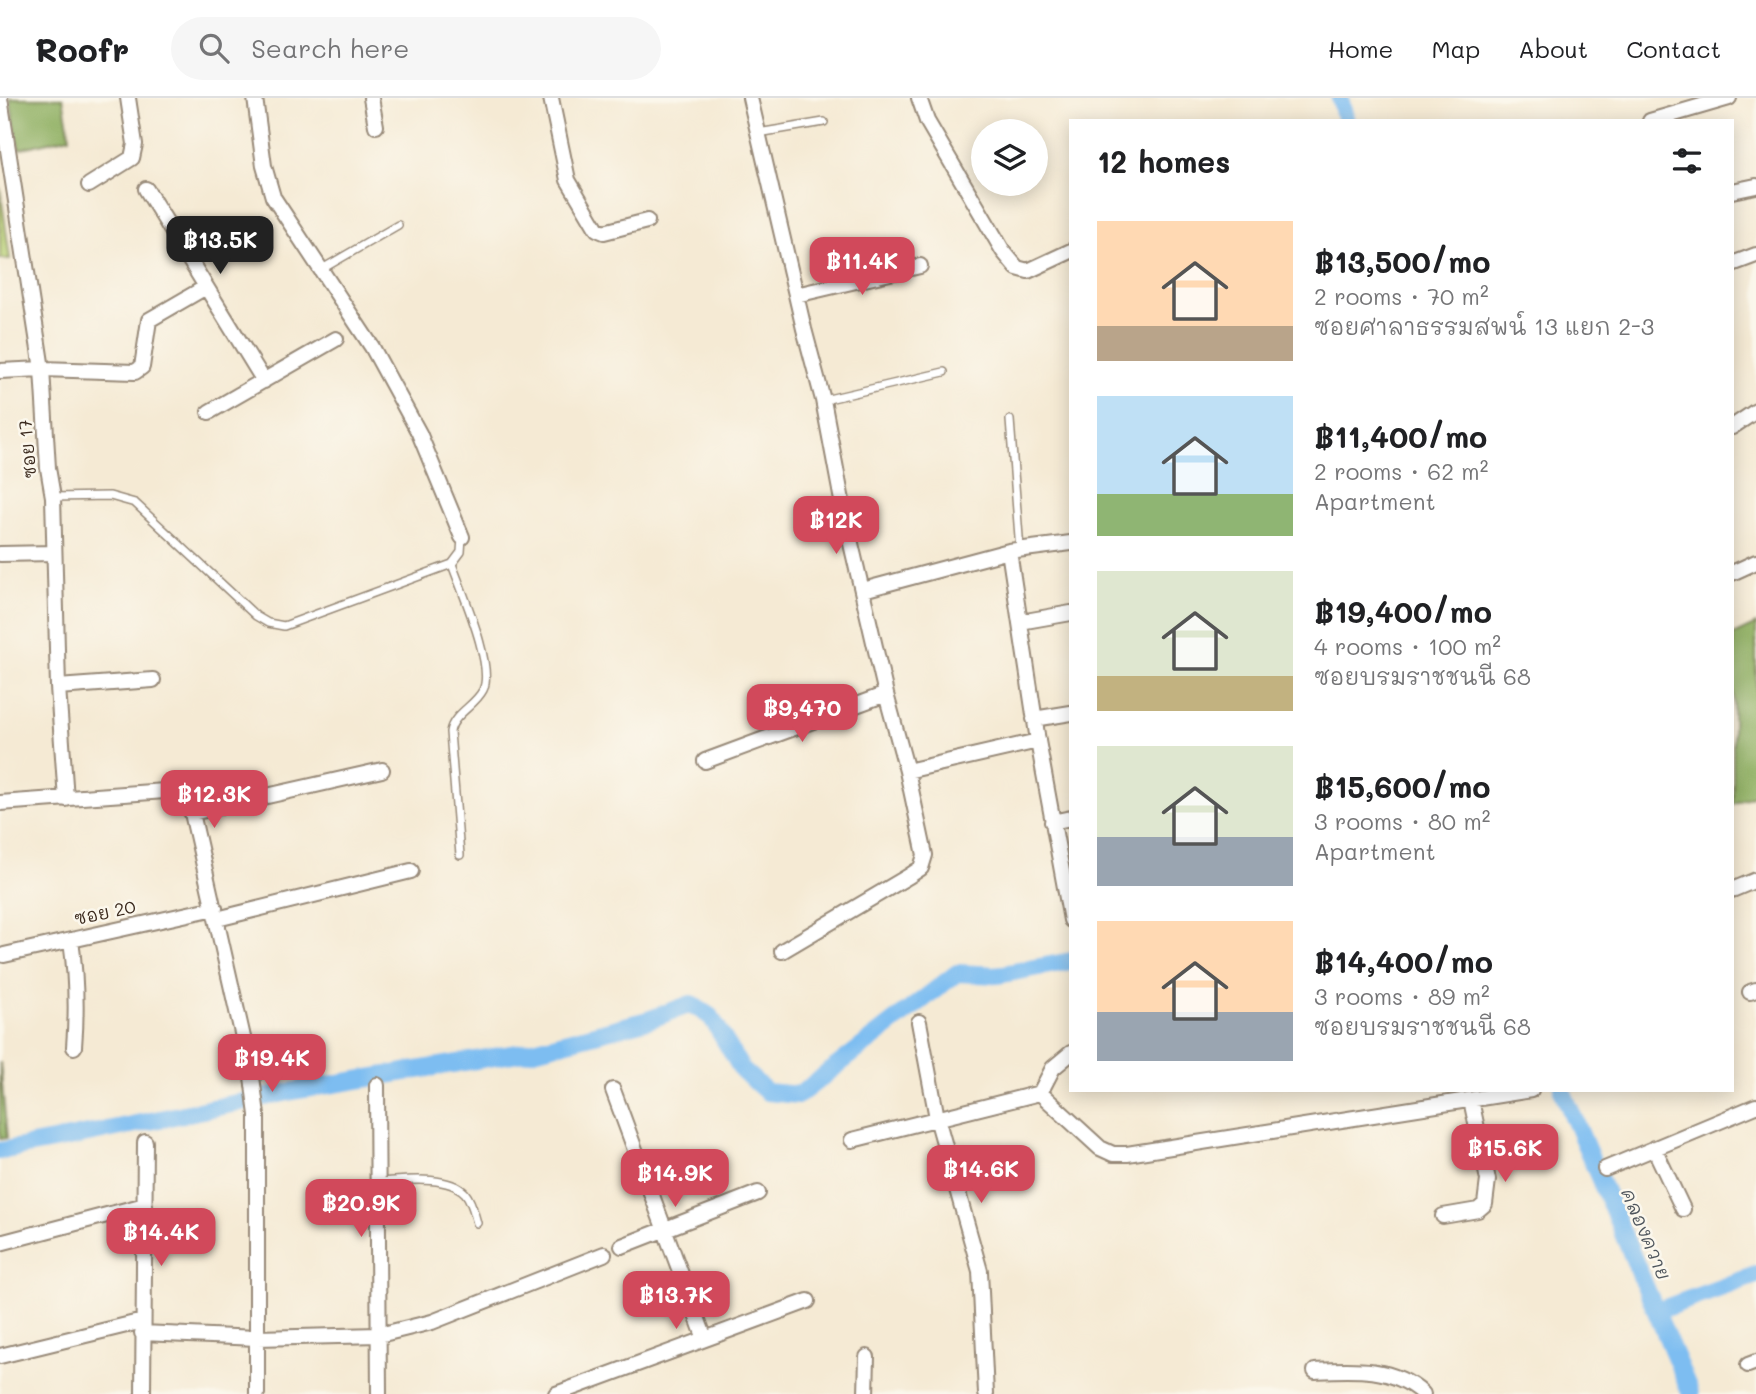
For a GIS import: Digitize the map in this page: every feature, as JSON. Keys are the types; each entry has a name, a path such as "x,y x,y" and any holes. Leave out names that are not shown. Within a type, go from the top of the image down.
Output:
{"street":[{"name":"ซอย 17","path":"0,98 42,369 48,468 53,497 58,687 66,799"},
{"path":"89,185 132,158 135,144 128,98"},
{"path":"255,98 264,166 273,197 372,347 419,433 462,537"},
{"path":"371,98 376,126"},
{"path":"551,98 568,180 597,229 604,232 647,221"},
{"path":"750,98 823,400 846,522 886,694 908,771 924,841 925,863 909,877 782,951"},
{"path":"919,98 927,121 966,189 1003,251 1017,268 1028,271 1069,252"},
{"path":"1657,119 1729,98"},
{"path":"1734,191 1756,186"},
{"path":"146,189 264,381"},
{"path":"1734,263 1756,255"},
{"path":"796,295 920,266"},
{"path":"0,371 42,369 135,372 142,367 149,320 206,286"},
{"path":"209,412 336,339"},
{"path":"1734,427 1756,411"},
{"path":"863,590 1014,550 1069,543"},
{"path":"1014,550 1020,622 1034,719 1069,910"},
{"path":"0,554 54,553"},
{"path":"1734,572 1756,562"},
{"path":"1020,622 1069,613"},
{"path":"58,687 153,680"},
{"path":"705,761 886,694"},
{"path":"1034,719 1069,713"},
{"path":"908,771 1038,741"},
{"path":"192,813 382,770"},
{"path":"0,803 166,791 178,794 192,813 252,1077 257,1115 257,1394"},
{"path":"1052,822 1069,818"},
{"name":"ซอย 20","path":"4,955 216,914 411,871"},
{"path":"1734,889 1756,880"},
{"path":"71,940 76,977 74,1047"},
{"path":"919,1022 937,1118 980,1270 986,1394"},
{"path":"852,1140 1040,1093 1053,1068 1069,1055"},
{"path":"377,1085 379,1394"},
{"path":"613,1090 705,1339"},
{"path":"1040,1093 1100,1148 1113,1154 1141,1152 1519,1092"},
{"path":"1443,1216 1478,1210 1485,1204 1488,1180 1471,1100"},
{"path":"1605,1169 1756,1106"},
{"path":"143,1394 145,1142"},
{"path":"1654,1149 1683,1209"},
{"path":"622,1246 758,1193"},
{"path":"0,1243 145,1205"},
{"path":"0,1356 143,1327 257,1338 379,1335 432,1322 604,1254"},
{"path":"555,1394 580,1390 808,1301"},
{"path":"866,1394 867,1357"},
{"path":"1315,1371 1362,1368 1396,1377 1423,1394"}],"lane":[{"path":"758,133 824,122"},
{"path":"321,269 398,225"},
{"path":"823,400 944,372"},
{"path":"1010,420 1014,550"},
{"path":"53,497 110,496 135,503 256,616 268,623 284,626 452,564 461,552 462,537"},
{"path":"452,564 484,654 486,673 486,684 479,698 455,719 450,732 460,855"},
{"path":"378,1182 440,1182 463,1190 470,1199 477,1223"}],"green space":[{"path":"10,98 63,98 70,137 19,149"},
{"path":"0,187 10,259 0,259"},
{"path":"1756,624 1756,794 1734,804 1734,635"},
{"path":"0,1062 7,1138 0,1139"}],"waterway":[{"name":"คลองควาย","path":"1340,98 1345,119"},
{"path":"0,1151 298,1090 530,1051 648,1020 691,1004 711,1017 742,1070 767,1092 799,1095 957,973 998,975 1069,961"},
{"name":"คลองควาย","path":"1563,1092 1691,1394"},
{"path":"1657,1311 1756,1275"}]}
